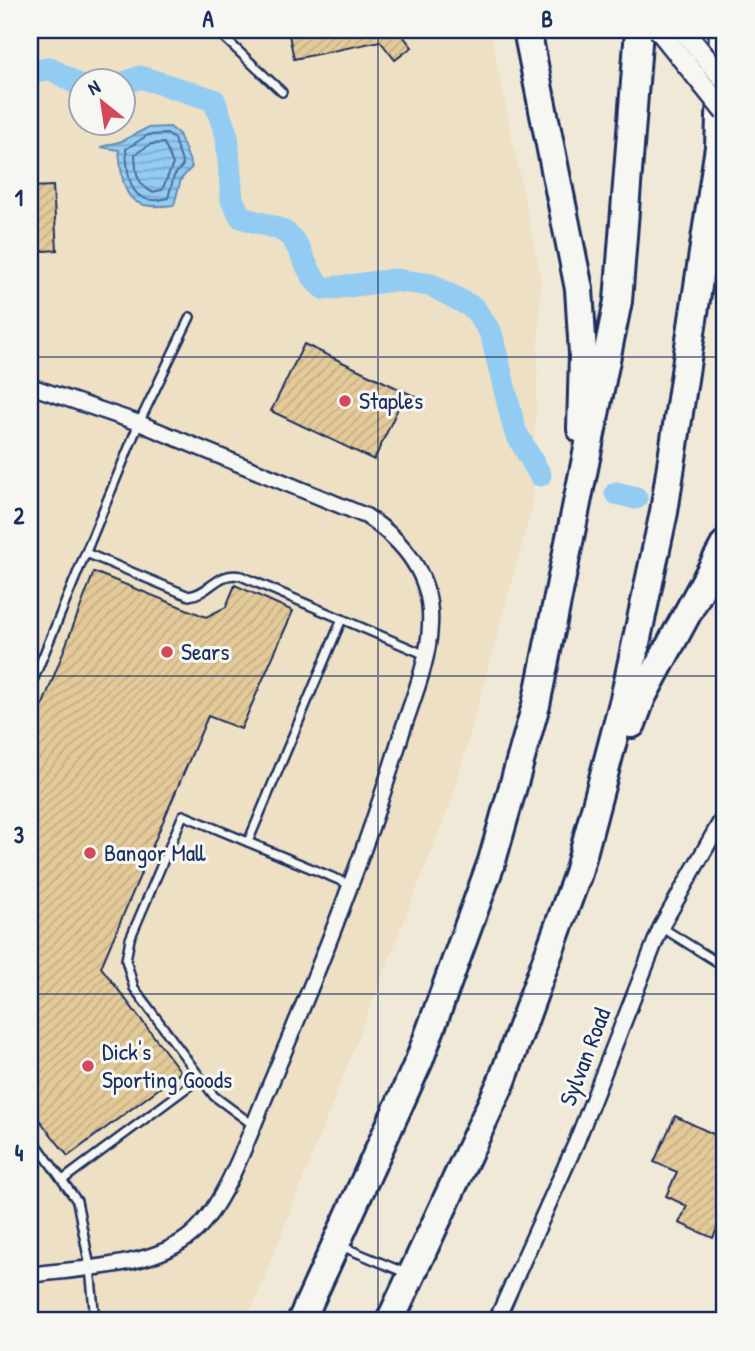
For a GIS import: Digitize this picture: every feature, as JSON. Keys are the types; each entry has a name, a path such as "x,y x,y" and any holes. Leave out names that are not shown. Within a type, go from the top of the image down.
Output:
{"highway":[{"path":"527,30 579,289 583,354 581,429 587,459"},
{"path":"301,1321 419,1061 492,861 536,705 618,301 639,30"},
{"path":"578,873 624,699 664,512 719,147 723,30"},
{"path":"390,1321 502,1081 642,697 725,544"}],"main road":[{"path":"659,30 725,112"},
{"path":"683,30 725,81"}],"street":[{"path":"30,386 139,423 366,516 393,535 407,550 425,583 430,625 425,655 385,790 351,885 253,1125 215,1207 191,1236 159,1254 30,1275"},
{"name":"Sylvan Road","path":"496,1321 576,1143 661,927 725,814"}],"lane":[{"path":"216,30 282,92"},
{"path":"30,688 139,423 190,317"},
{"path":"86,553 189,596 204,592 222,576 241,576 425,655"},
{"path":"248,842 342,619"},
{"path":"253,1125 214,1096 134,988 126,960 127,949 183,815 351,885"},
{"path":"661,927 725,967"},
{"path":"64,1179 200,1078"},
{"path":"30,1135 64,1179 81,1212 95,1321"},
{"path":"337,1244 412,1275"}],"shaded area":[{"path":"30,30 490,30 541,279 532,508 453,796 254,1304 242,1321 30,1321"}],"water":[{"path":"170,127 179,134 192,167 181,179 174,205 145,205 136,202 125,188 119,150 101,147 136,136 147,128"}],"building":[{"path":"288,30 398,30 412,47 395,60 380,41 294,59"},
{"path":"53,186 57,250 30,252 30,187"},
{"name":"Staples","path":"304,344 416,397 410,409 400,404 374,460 271,411"},
{"name":"Bangor Mall","path":"94,572 206,617 226,607 235,585 293,611 241,729 208,716 101,967 181,1072 68,1156 30,1108 30,738"},
{"path":"675,1116 715,1135 725,1131 725,1211 713,1238 679,1223 687,1206 666,1196 677,1172 654,1162"}],"waterway":[{"path":"30,73 50,68 66,78"},
{"path":"136,79 140,77 214,100 227,136 232,200 241,217 278,229 290,236 313,276 325,289 394,280 431,285 474,308 491,333 515,431 540,475"},
{"path":"616,493 636,498"}],"place":[{"name":"Staples","path":"345,401"},
{"name":"Sears","path":"167,652"},
{"name":"Bangor Mall","path":"90,853"},
{"name":"Dick's Sporting Goods","path":"88,1066"}]}
